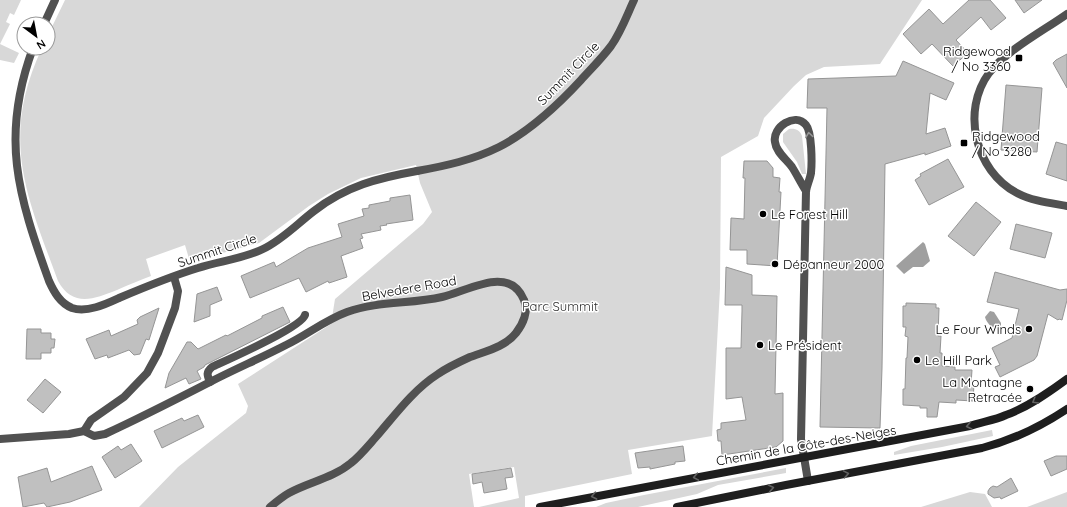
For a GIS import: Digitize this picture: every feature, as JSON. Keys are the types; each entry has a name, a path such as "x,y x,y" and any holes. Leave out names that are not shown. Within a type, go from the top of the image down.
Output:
{"main road":[{"name":"Chemin de la Côte-des-Neiges","path":"540,507 938,432 998,418 1027,406 1067,379"},
{"path":"677,507 962,453 1004,442 1035,429 1067,409"}],"street":[{"path":"47,16 54,0"},
{"name":"Summit Circle","path":"30,56 19,80 11,115 11,158 18,192 31,232 55,293 62,302 72,308 85,309 102,305 198,268 262,250 277,241 315,210 342,193 372,180 455,163 489,151 514,138 565,98 611,46 622,27 634,0"},
{"path":"1067,14 1010,53 992,70 980,91 976,105 975,122 976,136 982,154 991,170 1000,180 1014,191 1027,197 1067,206"},
{"path":"806,191 793,168 775,144 774,137 777,130 782,125 790,121 802,121 809,131 810,174 806,191 801,439 808,481"},
{"path":"84,431 92,420 124,397 147,373 158,353 175,308 178,292 174,277"},
{"name":"Belvedere Road","path":"0,440 69,434 84,431 94,436 105,434 289,344 347,312 366,307 429,300 496,281 514,285 526,302 526,312 523,322 516,333 507,342 496,348 453,364 439,373 424,384 408,400 350,465 327,478 289,493 270,507"},
{"path":"210,382 207,375 208,371 212,367 293,327 301,322 305,315"}],"green space":[{"path":"0,0 21,0 14,15 10,13 6,22 10,24 0,44"},
{"name":"Parc Summit","path":"65,0 922,0 880,64 824,67 806,75 764,118 758,136 721,157 720,288 712,436 628,450 632,474 525,496 525,507 479,507 519,498 514,467 469,474 474,507 139,507 178,467 246,413 248,406 238,384 331,324 335,299 423,224 432,212 420,183 416,165 361,178 328,194 309,206 259,243 190,262 185,245 146,259 151,276 92,298 84,299 70,295 64,290 58,281 36,221 22,166 20,138 22,110 29,80 39,56 56,56 56,19"},
{"path":"0,44 16,52 16,56 18,56 14,63 0,60"},
{"path":"789,129 797,130 802,136 806,174 802,174 797,162 783,142 783,134"},
{"path":"992,430 993,436 894,455 894,452 911,446"},
{"path":"786,468 786,473 718,485 697,494 638,507 596,507 606,503 644,495"},
{"path":"970,492 985,494 992,507 921,507"},
{"path":"1067,492 1067,507 1027,507"}],"shaded area":[{"path":"923,242 930,261 923,267 913,267 904,274 896,266"},
{"path":"990,311 994,312 1001,323 1001,326 998,329 992,327 985,317"}],"building":[{"path":"969,0 990,0 1006,18 991,30 981,17 956,40 968,53 953,66 932,44 921,54 903,34 929,9 943,24"},
{"path":"1015,0 1042,0 1024,13"},
{"path":"1067,54 1067,88 1053,63"},
{"path":"903,61 954,83 946,100 930,93 926,134 945,128 951,146 925,155 925,153 885,164 880,428 820,427 827,108 807,108 808,79 896,76"},
{"path":"1006,85 1042,88 1037,152 1001,150"},
{"path":"1056,142 1067,145 1067,181 1046,174"},
{"path":"948,159 964,187 929,205 915,180 921,176 920,174"},
{"name":"Le Forest Hill","path":"744,161 767,161 773,168 773,177 780,178 779,192 781,192 777,266 747,264 747,250 730,250 731,218 744,219"},
{"path":"410,195 413,220 386,224 387,225 380,226 381,230 361,234 363,238 360,239 363,248 341,256 347,277 329,283 328,281 306,292 299,278 250,298 241,276 274,262 276,267 308,248 342,237 338,224 364,216 362,209 369,208 369,205 390,201 390,198"},
{"path":"976,202 1001,222 974,256 948,236"},
{"path":"1016,224 1052,233 1045,258 1010,249"},
{"path":"726,267 752,275 752,295 777,296 775,394 783,393 783,441 776,447 722,455 721,441 718,441 717,430 721,429 721,423 746,420 742,397 726,399 726,348 741,348 742,305 725,305"},
{"name":"Le Four Winds","path":"995,272 1060,290 1067,289 1067,300 1062,320 1058,320 1048,314 1037,356 1034,360 1000,377 995,367 1000,365 992,348 1012,338 1019,309 987,302"},
{"path":"217,287 222,300 210,305 210,316 194,322 197,294"},
{"name":"Le Hill Park","path":"906,303 936,304 936,308 939,308 938,336 941,336 940,353 942,353 942,366 955,367 955,370 972,370 971,384 974,384 973,401 956,400 956,403 939,402 937,417 927,417 927,408 903,405 908,337 905,336 906,327 903,327 903,306 906,306"},
{"path":"283,307 290,322 205,365 197,371 201,379 189,384 186,378 165,388 169,373 187,342 191,342 198,349 262,318 262,316"},
{"path":"159,308 149,340 146,339 140,354 134,355 129,350 108,358 107,355 95,359 86,339 109,330 111,336 138,324 137,320 140,317"},
{"path":"27,329 41,329 41,333 51,333 51,339 55,339 54,348 51,348 51,353 41,353 41,359 26,359"},
{"path":"45,379 61,392 43,413 27,400"},
{"path":"198,415 204,427 162,448 154,431 182,418 184,421"},
{"path":"131,444 142,461 115,478 102,457 118,446 121,450"},
{"path":"683,446 685,461 675,462 675,464 650,469 650,467 638,468 635,453"},
{"path":"1056,456 1067,456 1067,469 1051,476 1044,461"},
{"path":"92,466 102,490 70,502 47,507 44,503 23,507 18,477 47,468 51,482"},
{"path":"511,468 513,477 505,478 507,489 484,493 482,482 473,484 472,474"},
{"path":"1011,478 1018,491 1001,499 1000,497 994,498 988,494 990,488 993,486 997,487"}],"place":[{"name":"Ridgewood / No 3360","path":"1019,58"},
{"name":"Ridgewood / No 3280","path":"964,143"},
{"name":"Le Forest Hill","path":"763,214"},
{"name":"Dépanneur 2000","path":"775,264"},
{"name":"Le Four Winds","path":"1029,329"},
{"name":"Le Président","path":"760,345"},
{"name":"Le Hill Park","path":"917,360"},
{"name":"La Montagne Retracée","path":"1030,389"}]}
